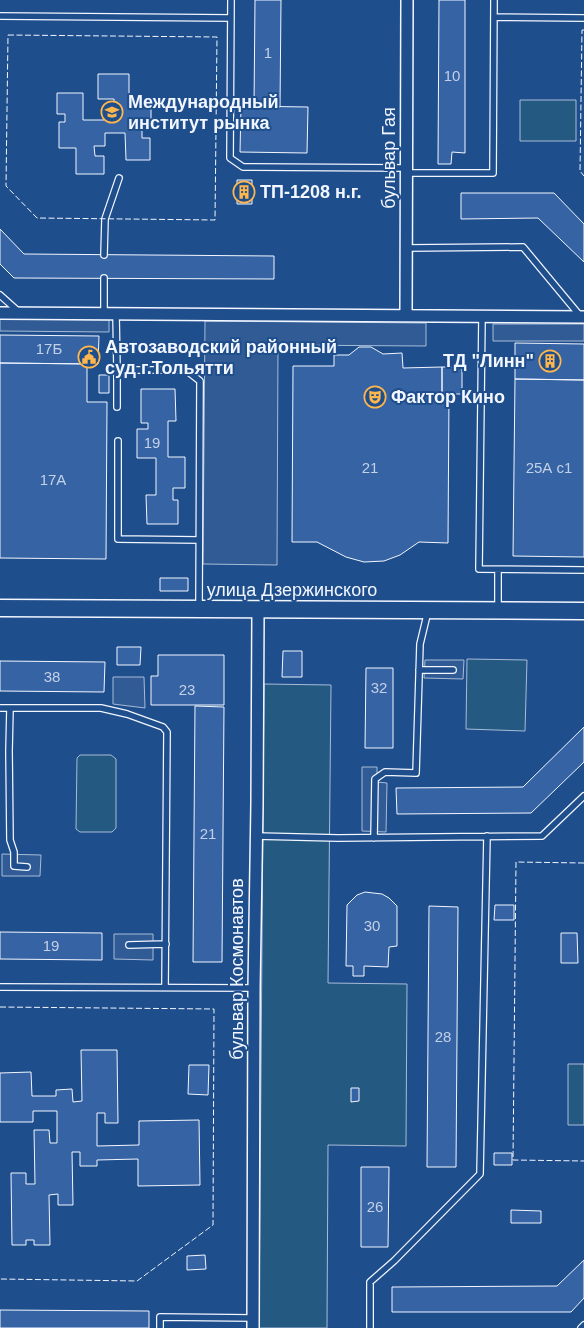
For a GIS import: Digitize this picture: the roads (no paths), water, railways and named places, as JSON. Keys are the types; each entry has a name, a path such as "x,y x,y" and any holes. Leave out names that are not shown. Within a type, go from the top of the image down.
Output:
{"main road":[{"name":"улица Дзержинского","path":"0,608 584,611"}],"street":[{"name":"бульвар Гая","path":"406,316 407,0"},
{"path":"0,313 582,317"},
{"name":"бульвар Космонавтов","path":"253,1323 258,610"}],"lane":[{"path":"231,0 230,158 243,167 493,173 494,0"},
{"path":"0,16 231,18"},
{"path":"494,18 584,18"},
{"path":"104,255 105,219 119,178"},
{"path":"406,248 523,247 582,317"},
{"path":"104,278 117,370 118,407"},
{"path":"0,295 21,313"},
{"path":"482,316 479,569 584,570"},
{"path":"117,370 186,370 200,381 199,610"},
{"path":"118,441 118,539 199,540"},
{"path":"498,570 498,611"},
{"path":"374,838 374,779 385,772 416,773 420,644 428,611"},
{"path":"419,670 453,670"},
{"path":"0,708 101,708 127,714 163,727 167,732 165,987"},
{"path":"10,708 10,840 14,852 14,866 27,867"},
{"path":"256,836 338,838 542,836 584,796"},
{"path":"370,1328 370,1282 394,1261 480,1174 487,836"},
{"path":"129,945 166,944"},
{"path":"0,987 254,988"},
{"path":"160,1328 160,1317 253,1323"}],"place":[{"name":"Международный институт рынка","path":"112,112"},
{"name":"ТП-1208 н.г.","path":"244,192"},
{"name":"Автозаводский районный суд г.Тольятти","path":"89,357"},
{"name":"ТД \"Линн\"","path":"550,361"},
{"name":"Фактор Кино","path":"375,397"}]}
